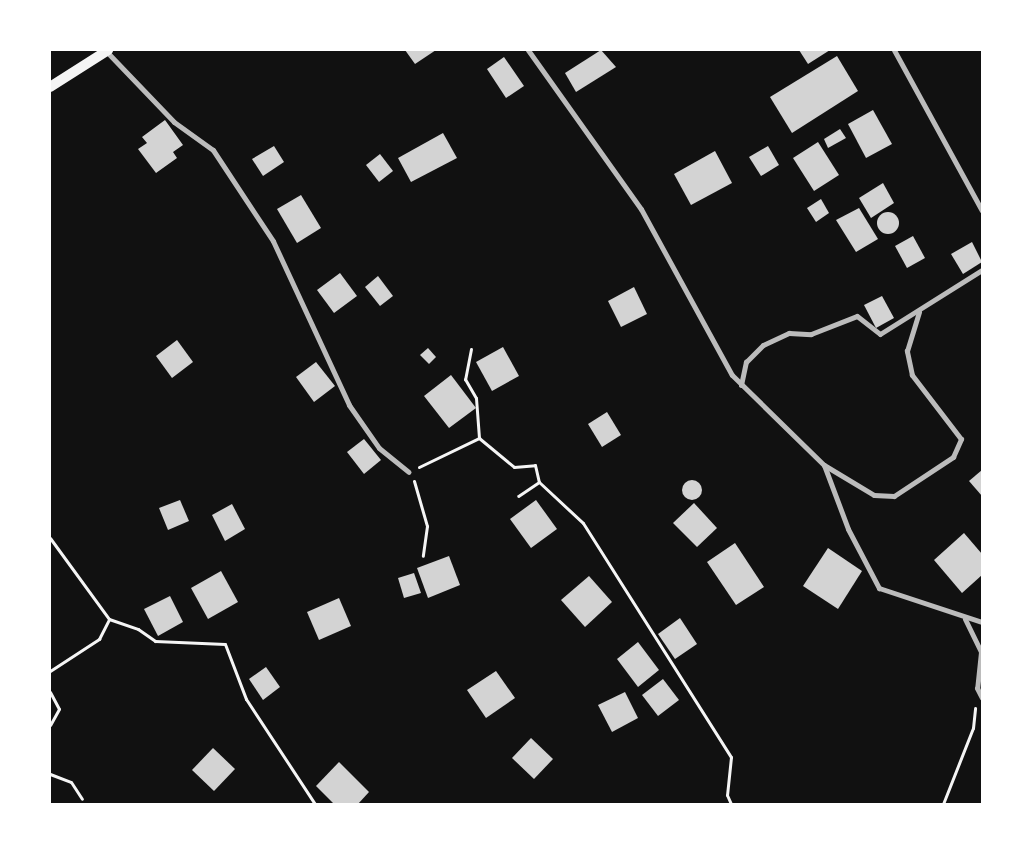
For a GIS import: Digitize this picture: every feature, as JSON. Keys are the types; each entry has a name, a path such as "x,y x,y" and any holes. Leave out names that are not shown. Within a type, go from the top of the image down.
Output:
{"main road":[{"path":"50,87 107,51"}],"street":[{"path":"528,50 642,209 741,385 824,465 874,495 894,496 953,457 961,439 912,375 907,351 919,312"},
{"path":"894,50 982,211"},
{"path":"107,51 174,122 213,150 272,241 349,405 379,448 409,472"},
{"path":"741,385 746,362 762,345 789,332 811,334 857,316 880,334 919,312 982,270"},
{"path":"824,465 848,529 879,588 923,599 965,619 982,622"},
{"path":"965,619 981,652 977,688 982,698"}],"path":[{"path":"471,349 465,379 476,398 479,438 514,468 535,465 539,482 583,523 731,756 726,795 731,804"},
{"path":"423,556 427,526 419,490 409,472 479,438"},
{"path":"518,496 539,482"},
{"path":"50,538 109,619 138,629 155,641 226,644 246,699 315,804"},
{"path":"50,671 99,639 109,619"},
{"path":"943,804 972,728 977,688"},
{"path":"50,692 59,709 50,725"},
{"path":"50,774 71,782 82,800"}],"building":[{"path":"405,50 436,50 415,64"},
{"path":"601,50 616,67 576,92 565,73"},
{"path":"799,50 830,50 808,64"},
{"path":"837,56 858,91 792,133 770,97"},
{"path":"504,57 524,86 506,98 487,69"},
{"path":"873,110 892,144 866,158 848,124"},
{"path":"165,120 183,145 173,152 177,158 156,173 138,149 147,143 142,137"},
{"path":"840,129 846,138 828,148 824,139"},
{"path":"443,133 457,158 411,182 398,158"},
{"path":"818,142 839,175 814,191 793,158"},
{"path":"274,146 284,162 263,176 252,159"},
{"path":"768,146 779,165 761,176 749,157"},
{"path":"715,151 732,183 691,205 674,174"},
{"path":"380,154 393,171 379,182 366,165"},
{"path":"883,183 894,203 871,218 859,198"},
{"path":"301,195 321,228 297,243 277,209"},
{"path":"821,199 829,213 816,222 807,208"},
{"path":"859,208 878,239 856,252 836,220"},
{"path":"888,212 896,215 899,223 896,231 888,234 880,231 877,223 880,215"},
{"path":"913,236 925,258 907,268 895,246"},
{"path":"972,242 982,262 963,274 951,254"},
{"path":"340,273 357,296 334,313 317,290"},
{"path":"378,276 393,296 380,306 365,287"},
{"path":"634,287 647,314 621,327 608,301"},
{"path":"882,296 894,318 876,328 864,305"},
{"path":"177,340 193,362 172,378 156,356"},
{"path":"503,347 519,376 492,391 476,362"},
{"path":"428,348 436,357 429,364 420,355"},
{"path":"316,362 335,386 314,402 296,377"},
{"path":"451,375 476,408 449,428 424,396"},
{"path":"607,412 621,435 602,447 588,424"},
{"path":"364,439 381,460 364,474 347,452"},
{"path":"982,470 982,496 969,481"},
{"path":"688,480 696,480 702,486 702,494 696,500 688,500 682,494 682,486"},
{"path":"180,500 189,521 168,530 159,508"},
{"path":"536,500 557,529 531,548 510,519"},
{"path":"694,503 717,528 697,547 673,523"},
{"path":"232,504 245,529 225,541 212,515"},
{"path":"964,533 982,554 982,575 962,593 934,560"},
{"path":"735,543 764,587 736,605 707,562"},
{"path":"828,548 862,571 838,609 803,586"},
{"path":"449,556 460,585 428,598 417,568"},
{"path":"221,571 238,602 208,619 191,588"},
{"path":"414,573 421,593 404,598 398,578"},
{"path":"589,576 612,602 585,627 561,600"},
{"path":"170,596 183,622 158,636 144,609"},
{"path":"339,598 351,626 319,640 307,612"},
{"path":"680,618 697,644 675,659 658,634"},
{"path":"638,642 659,670 638,687 617,659"},
{"path":"266,667 280,687 263,700 249,679"},
{"path":"496,671 515,698 486,718 467,690"},
{"path":"663,679 679,700 658,716 642,695"},
{"path":"625,692 638,718 612,732 598,705"},
{"path":"531,738 553,759 534,779 512,758"},
{"path":"213,748 235,769 214,791 192,770"},
{"path":"339,762 369,792 358,804 334,804 316,786"}]}
